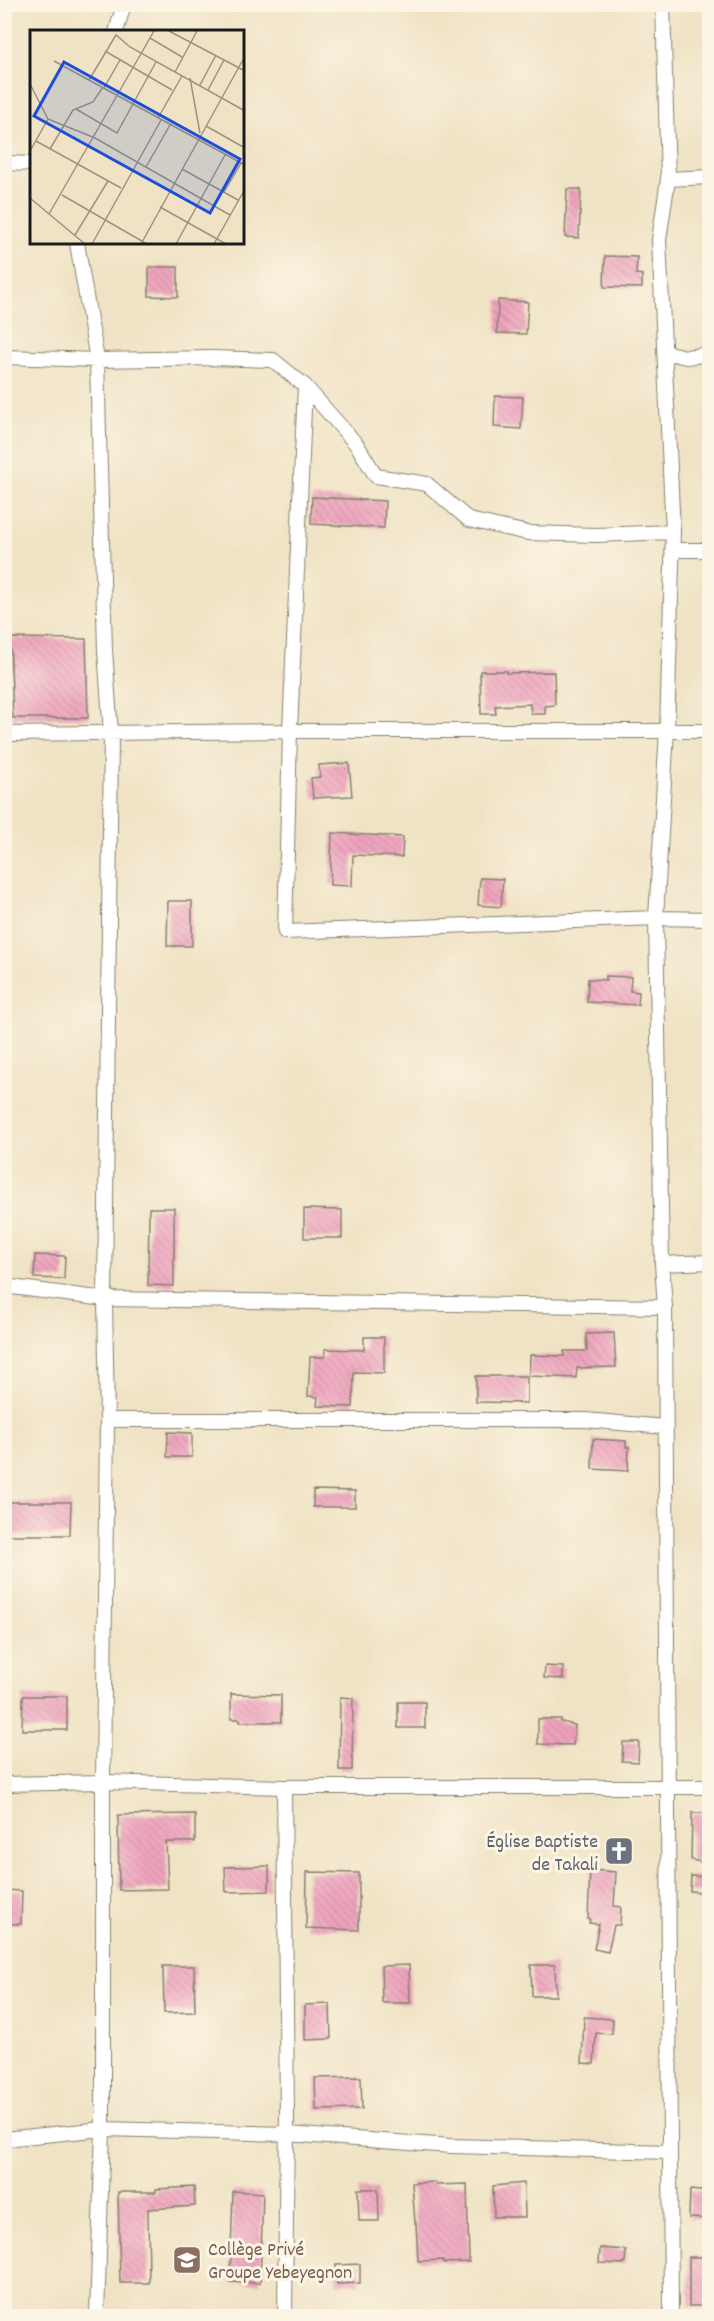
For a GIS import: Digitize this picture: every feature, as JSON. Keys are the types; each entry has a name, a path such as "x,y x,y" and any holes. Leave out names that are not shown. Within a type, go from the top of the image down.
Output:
{"street":[{"path":"117,30 124,4"},
{"path":"663,4 668,179 659,240 673,532 667,730 656,918 662,1264 665,1307 671,2316"},
{"path":"4,164 30,164"},
{"path":"668,179 710,177"},
{"path":"76,244 97,360 105,650 111,734 105,1299 107,1420 103,1782 103,2129 97,2316"},
{"path":"664,352 686,357 710,354"},
{"path":"4,357 97,360 213,358 273,360 305,386 357,445 376,476 427,484 469,520 528,533 596,535 673,532"},
{"path":"305,386 290,731 285,932 656,918 710,919"},
{"path":"672,550 710,550"},
{"path":"4,734 710,731"},
{"path":"662,1264 710,1262"},
{"path":"4,1286 105,1299 665,1307"},
{"path":"107,1420 585,1420 665,1427"},
{"path":"4,1784 103,1782 284,1787 710,1787"},
{"path":"284,1787 287,2134 285,2316"},
{"path":"4,2139 103,2129 287,2134 451,2146 669,2152"}],"building":[{"path":"567,189 581,189 579,238 565,237"},
{"path":"605,256 637,257 636,274 642,275 642,288 604,287"},
{"path":"149,267 178,267 178,297 149,296"},
{"path":"498,300 528,302 526,334 497,333"},
{"path":"495,396 523,397 521,429 494,427"},
{"path":"312,497 385,501 384,528 311,524"},
{"path":"10,638 86,639 88,718 13,718"},
{"path":"480,671 554,672 555,705 545,706 545,714 531,714 530,704 495,706 496,714 481,714"},
{"path":"349,763 352,796 313,798 311,778 320,777 319,765"},
{"path":"332,833 403,837 402,857 353,855 352,886 330,885"},
{"path":"480,878 503,879 501,907 478,905"},
{"path":"168,901 192,901 192,946 167,946"},
{"path":"606,976 631,977 630,991 639,992 638,1005 587,1002 588,979 606,980"},
{"path":"149,1208 174,1208 174,1286 148,1285"},
{"path":"304,1209 342,1210 342,1238 304,1238"},
{"path":"35,1255 65,1256 64,1279 34,1278"},
{"path":"614,1333 616,1367 577,1368 576,1378 529,1376 530,1355 564,1356 564,1351 587,1351 586,1334"},
{"path":"364,1337 384,1337 384,1373 354,1372 353,1407 317,1406 318,1397 308,1396 310,1357 325,1357 325,1349 364,1350"},
{"path":"476,1376 527,1376 527,1403 476,1402"},
{"path":"168,1432 192,1433 192,1457 167,1457"},
{"path":"593,1439 626,1441 626,1447 629,1447 628,1471 592,1469"},
{"path":"313,1490 355,1491 355,1507 313,1507"},
{"path":"5,1502 71,1502 70,1535 5,1535"},
{"path":"545,1666 563,1667 563,1679 544,1678"},
{"path":"231,1694 281,1695 281,1722 240,1722 240,1719 231,1719"},
{"path":"23,1696 67,1696 67,1730 22,1730"},
{"path":"340,1697 353,1698 352,1770 339,1770"},
{"path":"398,1702 425,1702 425,1728 398,1728"},
{"path":"538,1719 561,1719 561,1722 575,1725 573,1745 538,1744"},
{"path":"623,1742 639,1742 638,1762 622,1761"},
{"path":"692,1813 707,1813 706,1863 691,1860"},
{"path":"195,1814 195,1842 166,1842 168,1889 119,1890 118,1815"},
{"path":"269,1866 269,1891 226,1892 225,1867"},
{"path":"590,1870 616,1872 614,1906 621,1907 620,1925 614,1925 608,1952 594,1949 599,1924 589,1923 590,1919 588,1919"},
{"path":"307,1872 359,1873 359,1930 306,1928"},
{"path":"691,1876 710,1877 710,1893 690,1891"},
{"path":"4,1890 22,1891 21,1924 4,1924"},
{"path":"409,1965 410,2003 382,2003 381,1966"},
{"path":"531,1965 555,1965 556,1996 532,1996"},
{"path":"163,1966 194,1966 195,2012 164,2013"},
{"path":"330,2004 331,2039 305,2040 305,2005"},
{"path":"584,2017 613,2019 612,2034 596,2033 594,2064 582,2063"},
{"path":"361,2077 362,2109 316,2110 315,2078"},
{"path":"435,2182 436,2185 467,2184 469,2262 418,2261 412,2183"},
{"path":"524,2183 525,2217 494,2217 493,2186"},
{"path":"194,2187 195,2206 148,2209 149,2283 120,2283 118,2192 156,2192 156,2189"},
{"path":"358,2189 378,2189 379,2221 359,2221"},
{"path":"690,2190 710,2192 710,2219 689,2218"},
{"path":"233,2191 263,2193 260,2283 230,2282"},
{"path":"600,2248 626,2250 625,2264 599,2263"},
{"path":"689,2257 710,2257 710,2306 689,2306"},
{"path":"360,2264 360,2283 337,2284 336,2265"}],"place":[{"name":"Église Baptiste de Takali","path":"619,1851"},
{"name":"Collège Privé Groupe Yebeyegnon","path":"187,2260"}]}
